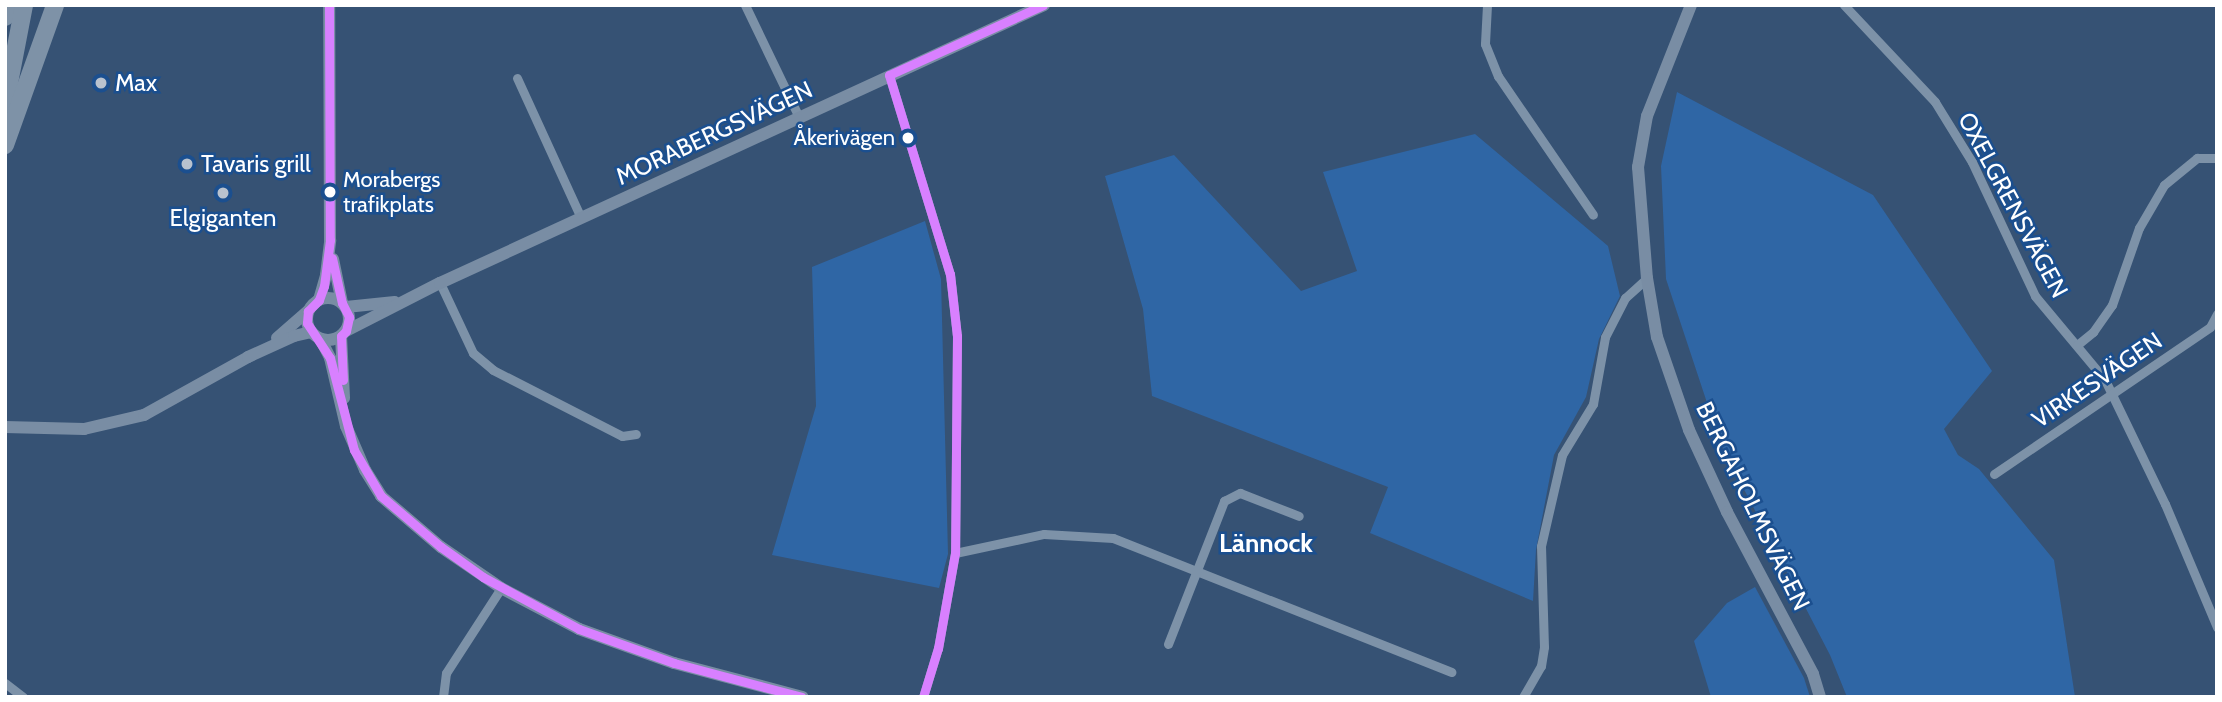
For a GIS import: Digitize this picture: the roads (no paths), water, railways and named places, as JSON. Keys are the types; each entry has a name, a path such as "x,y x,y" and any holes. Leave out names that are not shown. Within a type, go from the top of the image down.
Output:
{"highway":[{"path":"5,17 7,5"},
{"path":"5,104 24,5"},
{"path":"5,145 55,5"}],"street":[{"path":"5,427 84,429 144,415 248,357 290,329 319,300 326,275 330,240 328,5"},
{"path":"745,5 799,117"},
{"name":"MORABERGSVÄGEN","path":"343,334 440,283 1044,5"},
{"path":"1488,5 1485,44 1499,76 1593,215"},
{"name":"BERGAHOLMSVÄGEN","path":"1692,5 1647,116 1638,167 1647,278 1657,337 1689,430 1727,512 1813,674 1820,697"},
{"name":"OXELGRENSVÄGEN","path":"1844,5 1935,102 1972,162 2035,296 2105,380 2165,504 2217,627"},
{"path":"889,75 950,274 957,336 955,553 937,648 923,697"},
{"path":"517,78 581,218"},
{"path":"2077,345 2093,332 2112,305 2139,228 2164,186 2197,158 2217,158"},
{"path":"330,240 349,317 343,334 346,426"},
{"path":"1523,697 1541,666 1544,647 1541,546 1562,454 1593,404 1605,337 1625,298 1647,278"},
{"path":"440,283 473,353 493,370 622,436 636,434"},
{"path":"319,300 331,298 344,305"},
{"name":"MORABERGSVÄGEN","path":"344,305 402,301"},
{"path":"308,311 307,323 330,358 354,450 381,496 441,547 501,588 579,629 618,645 771,693 803,697"},
{"name":"VIRKESVÄGEN","path":"1994,474 2210,327 2217,314"},
{"path":"248,357 294,336 343,334"},
{"path":"1168,644 1224,501 1240,493 1299,516"},
{"path":"955,553 1044,534 1114,538 1451,672"},
{"path":"443,697 443,682 450,665 501,588"},
{"path":"5,683 23,697"}],"place":[{"name":"Max","path":"101,83"},
{"name":"Åkerivägen","path":"908,138"},
{"name":"Tavaris grill","path":"187,164"},
{"name":"Morabergs trafikplats","path":"330,192"},
{"name":"Elgiganten","path":"223,193"}],"district":[{"name":"Lännock","path":"1266,544"}]}
